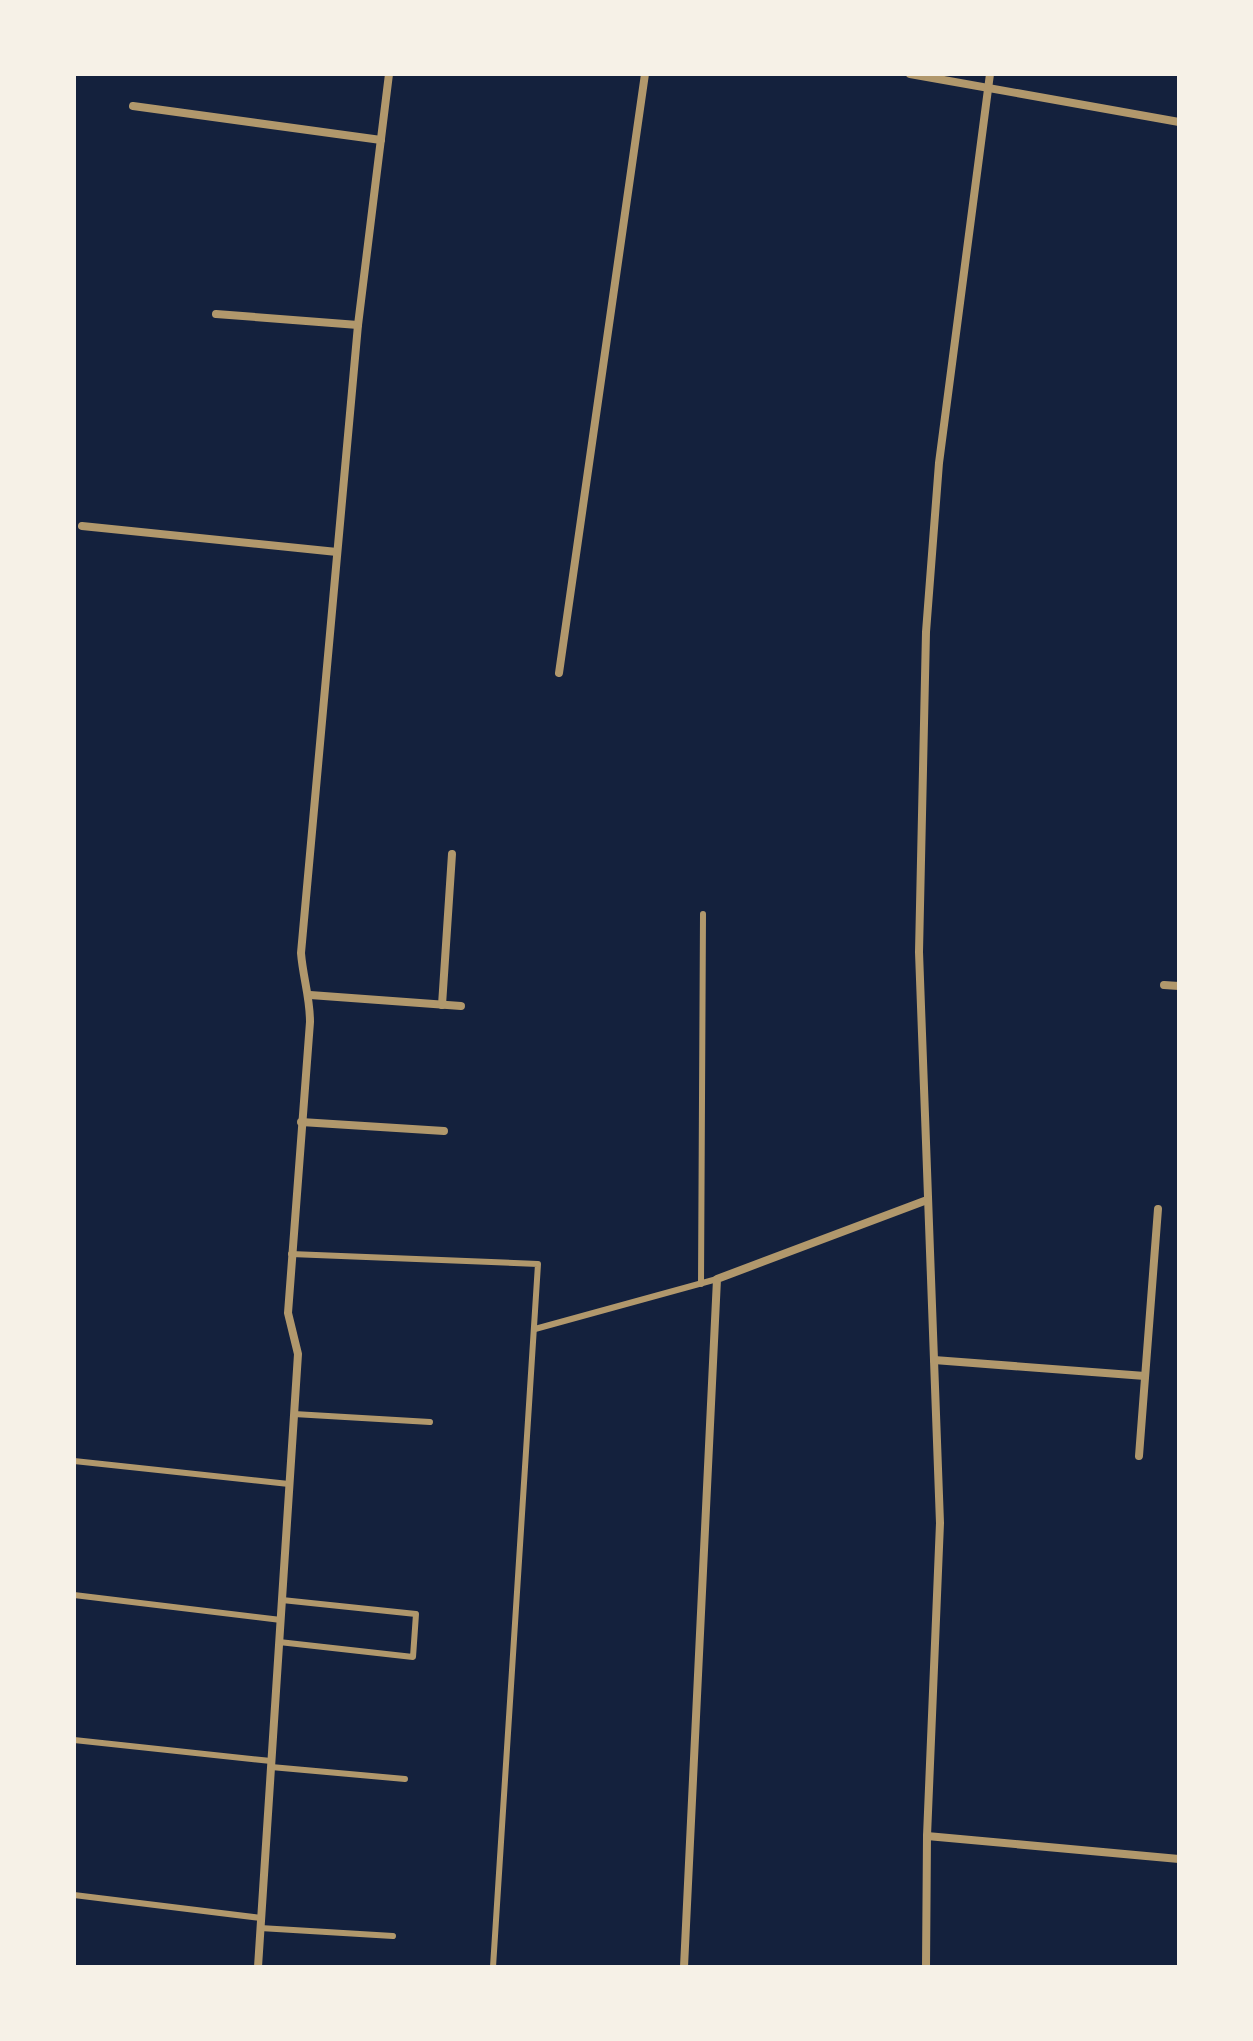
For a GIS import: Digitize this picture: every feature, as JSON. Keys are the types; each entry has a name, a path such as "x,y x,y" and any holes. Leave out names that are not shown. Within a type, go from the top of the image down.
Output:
{"street":[{"path":"258,1967 298,1354 288,1313 310,995 303,976 301,953 358,325 389,74"},
{"path":"559,673 645,74"},
{"path":"910,74 1179,122"},
{"path":"926,1967 927,1836 940,1523 919,952 926,632 939,463 990,74"},
{"path":"133,106 381,140"},
{"path":"216,314 358,325"},
{"path":"82,526 337,552"},
{"path":"442,1005 452,854"},
{"path":"1164,985 1179,986"},
{"path":"310,995 461,1006"},
{"path":"301,1122 444,1131"},
{"path":"684,1967 717,1279 927,1200"},
{"path":"1139,1456 1158,1209"},
{"path":"934,1360 1145,1376"},
{"path":"927,1836 1179,1859"}],"lane":[{"path":"701,1284 703,914"},
{"path":"291,1254 538,1264 493,1967"},
{"path":"535,1329 717,1279"},
{"path":"294,1414 430,1422"},
{"path":"74,1461 289,1484"},
{"path":"74,1595 281,1620"},
{"path":"279,1642 413,1657 416,1614 282,1600"},
{"path":"74,1740 405,1779"},
{"path":"74,1895 261,1918"},
{"path":"260,1928 393,1936"}]}
